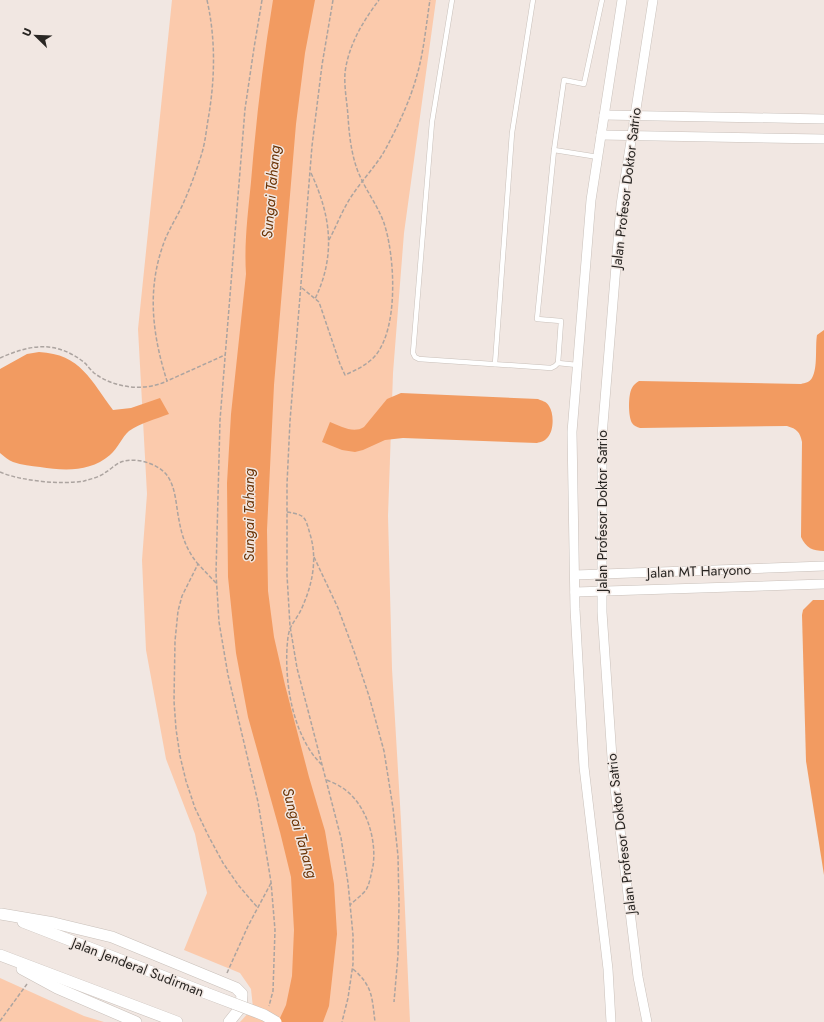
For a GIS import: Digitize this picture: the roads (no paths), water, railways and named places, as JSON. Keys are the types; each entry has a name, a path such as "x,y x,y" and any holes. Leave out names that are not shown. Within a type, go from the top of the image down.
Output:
{"street":[{"name":"Jalan Profesor Doktor Satrio","path":"611,1022 608,969 584,767 575,592 572,432 591,200 622,0"},
{"name":"Jalan Profesor Doktor Satrio","path":"647,1022 638,977 613,772 602,612 602,436 621,205 653,0"},
{"path":"604,115 824,120"},
{"path":"601,135 824,138"},
{"name":"Jalan MT Haryono","path":"575,575 824,566"},
{"name":"Jalan MT Haryono","path":"575,592 824,584"},
{"path":"0,914 54,923 112,937 236,988 242,994 241,1007 230,1022"},
{"name":"Jalan Jenderal Sudirman","path":"0,914 264,1015 276,1022"},
{"path":"0,956 57,988 136,1022"},
{"path":"0,956 177,1022"}],"lane":[{"path":"452,0 432,122 413,353 415,357 419,359 551,368 558,363 562,321 536,319 554,150 564,80 584,84 602,0"},
{"path":"495,364 512,133 533,0"},
{"path":"554,150 598,157"},
{"path":"558,363 577,365"}],"water":[{"name":"Sungai Tahang","path":"273,0 315,0 305,53 296,124 274,385 267,530 268,591 274,637 309,777 325,831 334,884 337,934 329,1006 323,1022 275,1022 280,1018 286,1005 292,976 294,930 291,877 248,717 236,653 228,577 227,483 231,414 246,274 247,228 255,136"},
{"path":"824,330 824,551 810,548 805,544 801,537 802,442 799,433 796,430 787,426 640,428 632,423 629,406 632,387 639,381 801,384 807,382 814,374 817,335"},
{"path":"39,352 65,358 84,371 113,410 131,408 160,398 169,414 133,428 127,433 110,455 94,465 77,469 59,469 26,465 11,461 0,453 0,369 27,354"},
{"path":"401,393 538,399 547,403 551,409 553,422 548,437 537,443 403,438 385,440 355,452 342,450 322,442 330,422 351,430 360,429 364,427 387,399"},
{"path":"813,600 824,600 824,875 806,761 802,615 803,610"}]}
